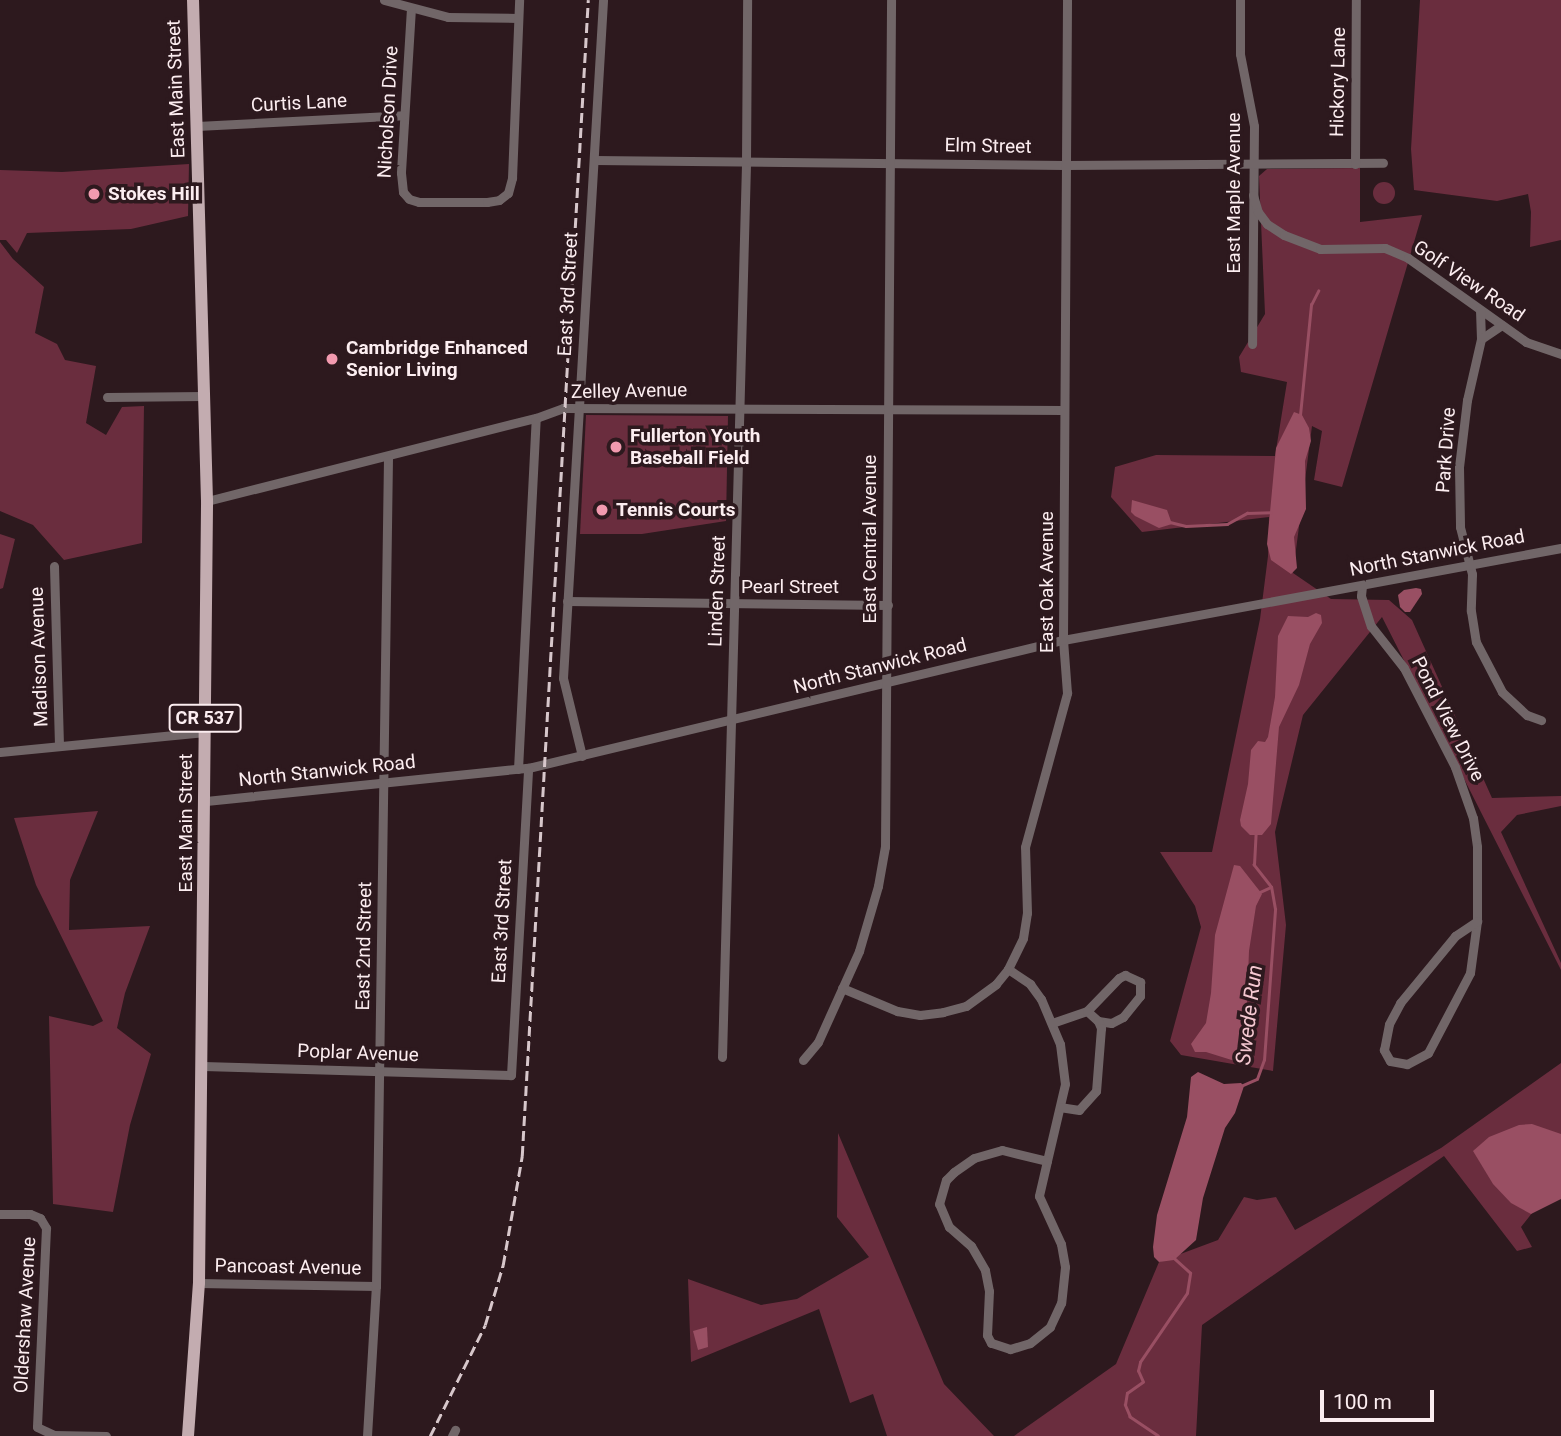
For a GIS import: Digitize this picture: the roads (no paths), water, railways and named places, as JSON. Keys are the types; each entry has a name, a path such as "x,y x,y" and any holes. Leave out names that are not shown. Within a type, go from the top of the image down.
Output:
{"main road":[{"name":"East Main Street","path":"188,1436 199,1283 206,801 207,501 193,0"}],"street":[{"path":"384,0 466,19 518,18 519,0"},
{"name":"East 3rd Street","path":"582,756 563,678 603,0"},
{"name":"Linden Street","path":"722,1057 746,162 747,0"},
{"name":"East Central Avenue","path":"803,1059 818,1042 869,925 885,847 891,0"},
{"name":"East Oak Avenue","path":"842,988 897,1011 920,1015 966,1006 984,994 1008,969 1023,938 1027,913 1025,847 1064,710 1066,684 1063,640 1063,410 1067,0"},
{"name":"East Maple Avenue","path":"1241,0 1240,54 1252,107 1254,164 1252,344"},
{"name":"Hickory Lane","path":"1355,164 1356,0"},
{"name":"Nicholson Drive","path":"411,8 401,180 403,192 409,199 419,202 487,202 499,200 508,193 512,178 518,18"},
{"name":"Curtis Lane","path":"197,126 404,115"},
{"name":"Elm Street","path":"594,160 1065,165 1383,163"},
{"name":"Golf View Road","path":"1253,195 1258,212 1267,224 1284,235 1320,249 1385,248 1408,258 1526,342 1561,354"},
{"name":"Park Drive","path":"1480,310 1481,339 1467,400 1459,467 1460,527 1471,564 1471,611 1476,642 1511,703 1527,715 1541,720"},
{"path":"1481,339 1502,325"},
{"path":"107,397 204,396"},
{"name":"Zelley Avenue","path":"207,501 536,418 563,408 1063,410"},
{"name":"East 3rd Street","path":"512,1074 536,418"},
{"name":"East 2nd Street","path":"367,1436 376,1286 388,456"},
{"name":"North Stanwick Road","path":"206,801 523,769 731,721 886,680 1063,640 1561,548"},
{"name":"Madison Avenue","path":"54,566 59,746"},
{"name":"Pond View Drive","path":"1362,586 1361,596 1371,626 1404,668 1466,790 1477,847 1477,921 1470,974 1442,1032 1428,1053 1407,1064 1390,1061 1384,1050 1389,1024 1400,1003 1455,936 1477,921"},
{"name":"Pearl Street","path":"567,601 888,604"},
{"path":"0,752 205,732"},
{"path":"1008,969 1030,984 1052,1023 1064,1064 1061,1107 1039,1196 1064,1255 1061,1303 1050,1327 1040,1337 1010,1349 999,1348 991,1343 987,1335 989,1291 985,1270 971,1246 949,1227 943,1217 939,1204 941,1191 954,1172 988,1152 1013,1151 1047,1161"},
{"path":"1052,1023 1087,1010 1119,978 1132,976 1140,982 1140,996 1123,1017 1111,1023 1098,1021"},
{"path":"1061,1107 1079,1110 1086,1106 1096,1091 1101,1028 1087,1010"},
{"name":"Poplar Avenue","path":"203,1066 512,1074"},
{"name":"Oldershaw Avenue","path":"0,1214 30,1214 44,1222 47,1235 37,1427 54,1435 106,1436"},
{"name":"Pancoast Avenue","path":"199,1283 376,1286"}],"waterway":[{"path":"1300,415 1311,305 1318,291"},
{"name":"Swede Run","path":"1170,522 1186,526 1227,524 1247,513 1271,512"},
{"name":"Swede Run","path":"1241,1086 1257,1079 1264,1060 1275,909 1271,887 1254,865 1256,832"},
{"path":"1258,893 1271,887"},
{"name":"Swede Run","path":"1158,1436 1130,1417 1125,1405 1127,1393 1143,1382 1138,1371 1140,1362 1187,1293 1190,1273 1172,1257"}],"railway":[{"path":"430,1436 485,1325 503,1265 522,1156 588,0"}],"place":[{"name":"Stokes Hill","path":"94,194"},
{"name":"Cambridge Enhanced Senior Living","path":"332,359"},
{"name":"Fullerton Youth Baseball Field","path":"616,447"},
{"name":"Tennis Courts","path":"602,510"}]}
